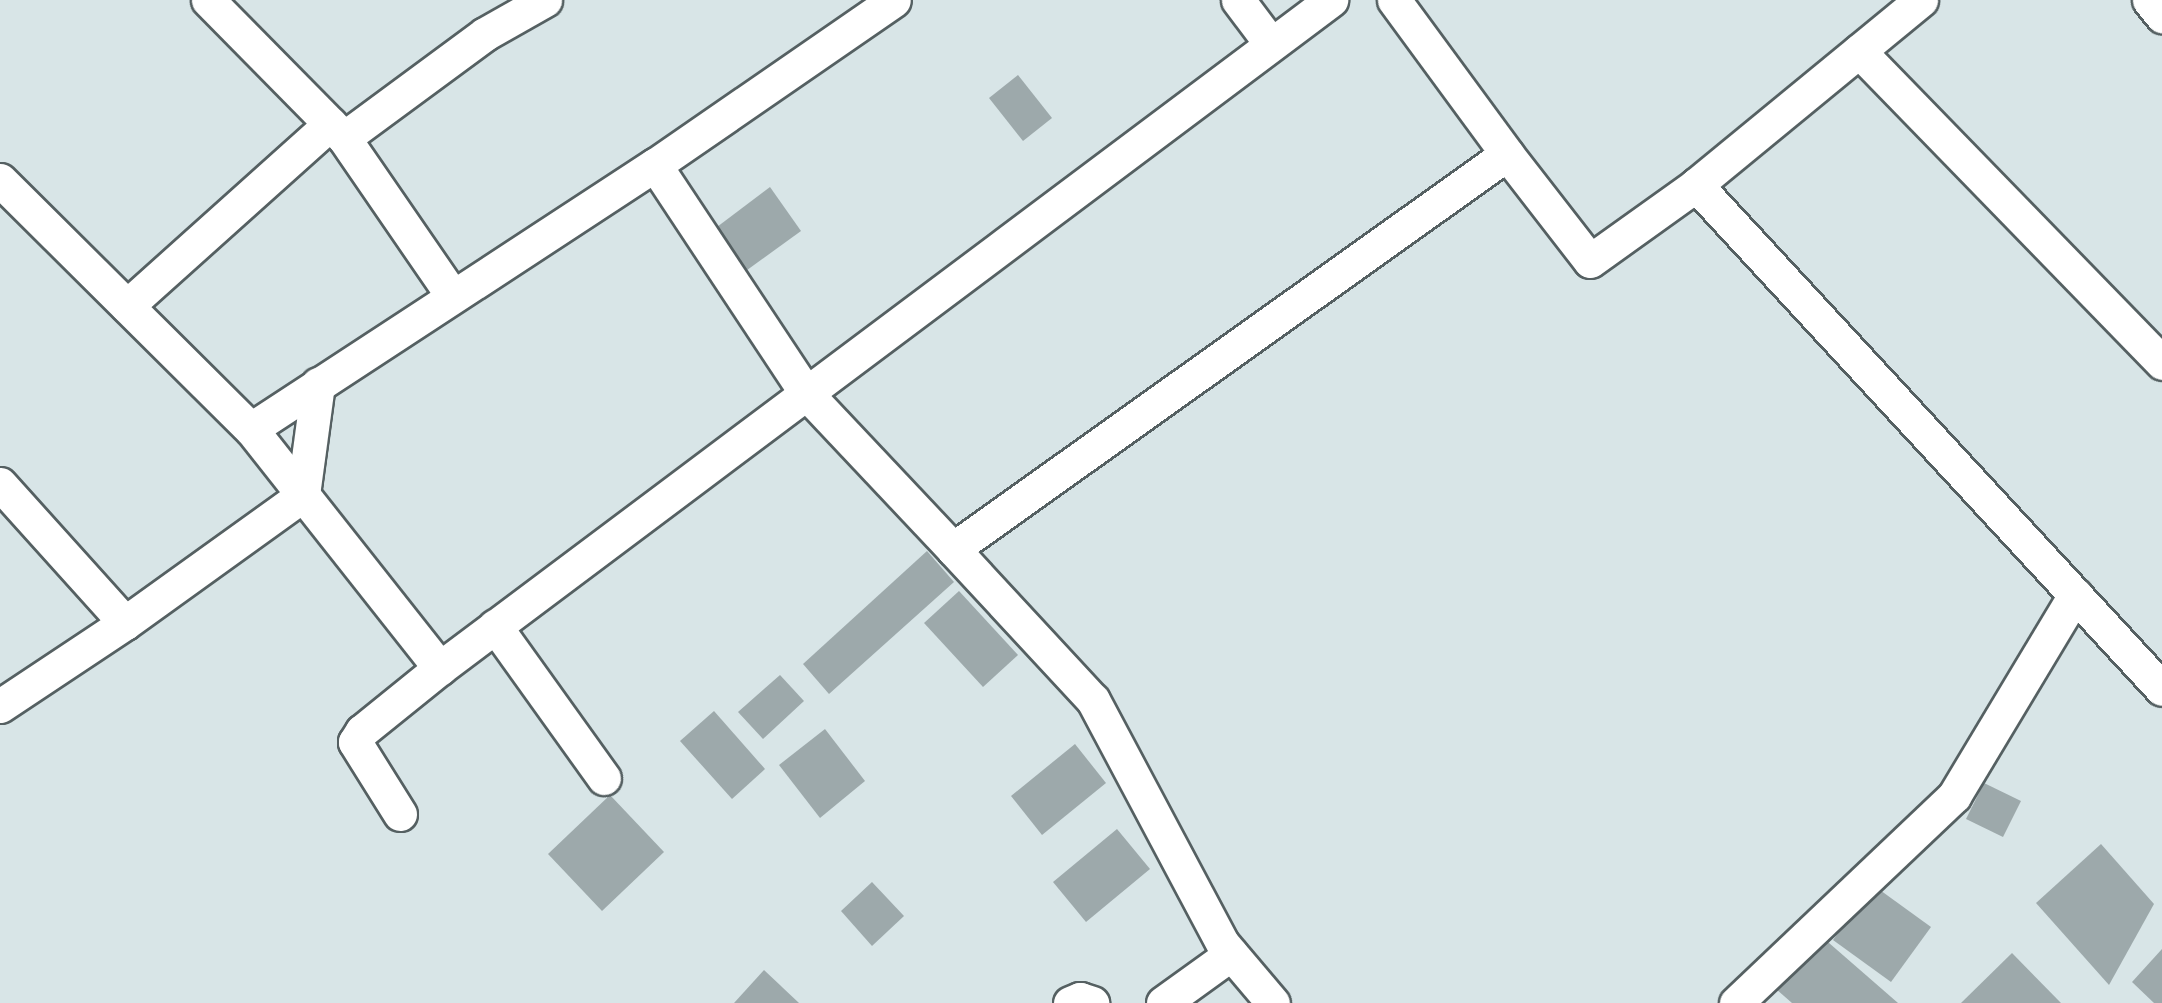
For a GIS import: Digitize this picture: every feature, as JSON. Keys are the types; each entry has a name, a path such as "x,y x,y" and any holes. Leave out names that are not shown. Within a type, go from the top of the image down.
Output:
{"street":[{"path":"208,0 337,131 452,295"},
{"path":"127,306 337,131 485,34 545,0"},
{"path":"251,429 452,295 655,165 853,11 894,0"},
{"path":"1238,0 1271,44"},
{"path":"400,814 355,742 362,731 495,626 1331,0"},
{"path":"1394,0 1507,154 1590,261 1696,185 1921,0"},
{"path":"2148,0 2162,16"},
{"path":"1859,51 2162,363"},
{"path":"953,549 1507,154"},
{"path":"655,165 806,393 1093,700 1231,954 1273,1003"},
{"path":"0,180 251,429 440,668"},
{"path":"1696,185 2162,689"},
{"path":"0,706 125,623 303,495 318,384"},
{"path":"0,484 125,623"},
{"path":"1736,1003 1954,796 2075,595"},
{"path":"495,626 604,778"},
{"path":"1163,1003 1231,954"},
{"path":"1070,1003 1080,999 1093,1003"}],"building":[{"path":"1018,75 1052,118 1023,141 989,98"},
{"path":"770,187 801,231 743,273 713,230"},
{"path":"927,551 954,582 829,694 803,664"},
{"path":"959,591 1018,655 983,687 924,623"},
{"path":"780,675 804,701 763,739 738,712"},
{"path":"714,711 765,769 732,799 680,741"},
{"path":"825,729 865,781 820,818 779,765"},
{"path":"1075,744 1106,783 1042,835 1011,796"},
{"path":"1984,783 2021,801 2003,837 1966,819"},
{"path":"610,795 664,852 602,911 548,854"},
{"path":"1117,829 1150,869 1086,922 1053,882"},
{"path":"2101,844 2154,904 2109,985 2036,903"},
{"path":"872,882 904,916 872,946 841,911"},
{"path":"1873,885 1931,927 1891,982 1833,940"},
{"path":"1821,936 1898,1003 1792,1003 1776,989"},
{"path":"2162,949 2162,1003 2154,1003 2132,982"},
{"path":"2012,953 2061,1003 1961,1003"},
{"path":"764,970 799,1003 734,1003"}]}
